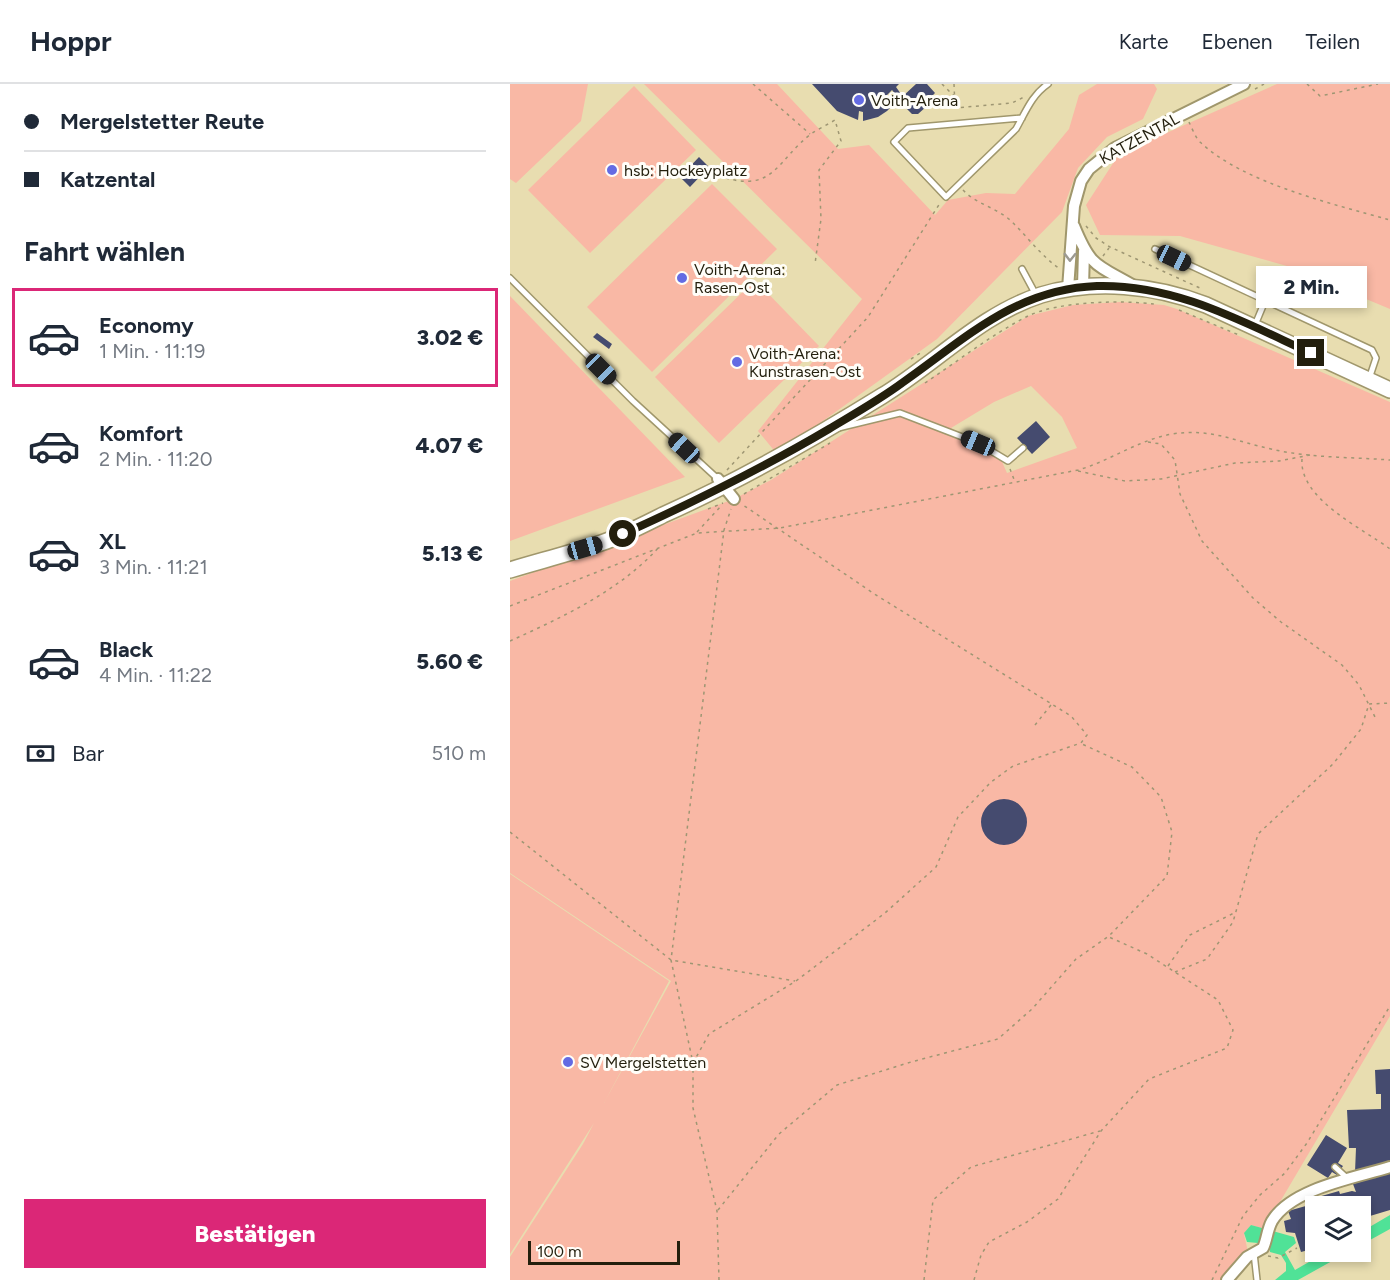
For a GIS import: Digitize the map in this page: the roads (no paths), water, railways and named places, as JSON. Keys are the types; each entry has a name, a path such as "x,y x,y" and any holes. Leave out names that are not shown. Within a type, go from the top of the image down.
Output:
{"street":[{"name":"KATZENTAL","path":"1076,288 1084,250 1074,206 1081,181 1101,156 1242,87"},
{"name":"KATZENTAL","path":"1076,288 1079,224"},
{"name":"KATZENTAL","path":"1084,250 1099,268 1137,288"},
{"name":"KATZENTAL","path":"1076,288 1137,288 1188,298 1251,333 1390,390"},
{"path":"510,570 603,543 726,489 900,385 994,316 1036,297 1076,288"},
{"path":"1227,1280 1244,1260 1265,1242 1268,1230 1276,1216 1292,1201 1390,1167"}],"lane":[{"path":"1022,118 908,128 894,142 946,197 1016,129 1022,118 1036,92 1048,84"},
{"path":"1155,249 1372,351 1376,358 1369,380"},
{"path":"1022,269 1036,297"},
{"path":"510,279 726,489"},
{"path":"1251,333 1265,301"},
{"path":"828,429 858,425 900,413 978,443 1008,461 1023,448"},
{"path":"1335,1167 1348,1180"},
{"path":"1254,1253 1257,1280"}],"place":[{"name":"Voith-Arena","path":"859,100"},
{"name":"hsb: Hockeyplatz","path":"612,170"},
{"name":"Voith-Arena: Rasen-Ost","path":"682,278"},
{"name":"Voith-Arena: Kunstrasen-Ost","path":"737,362"},
{"name":"SV Mergelstetten","path":"568,1062"}]}
